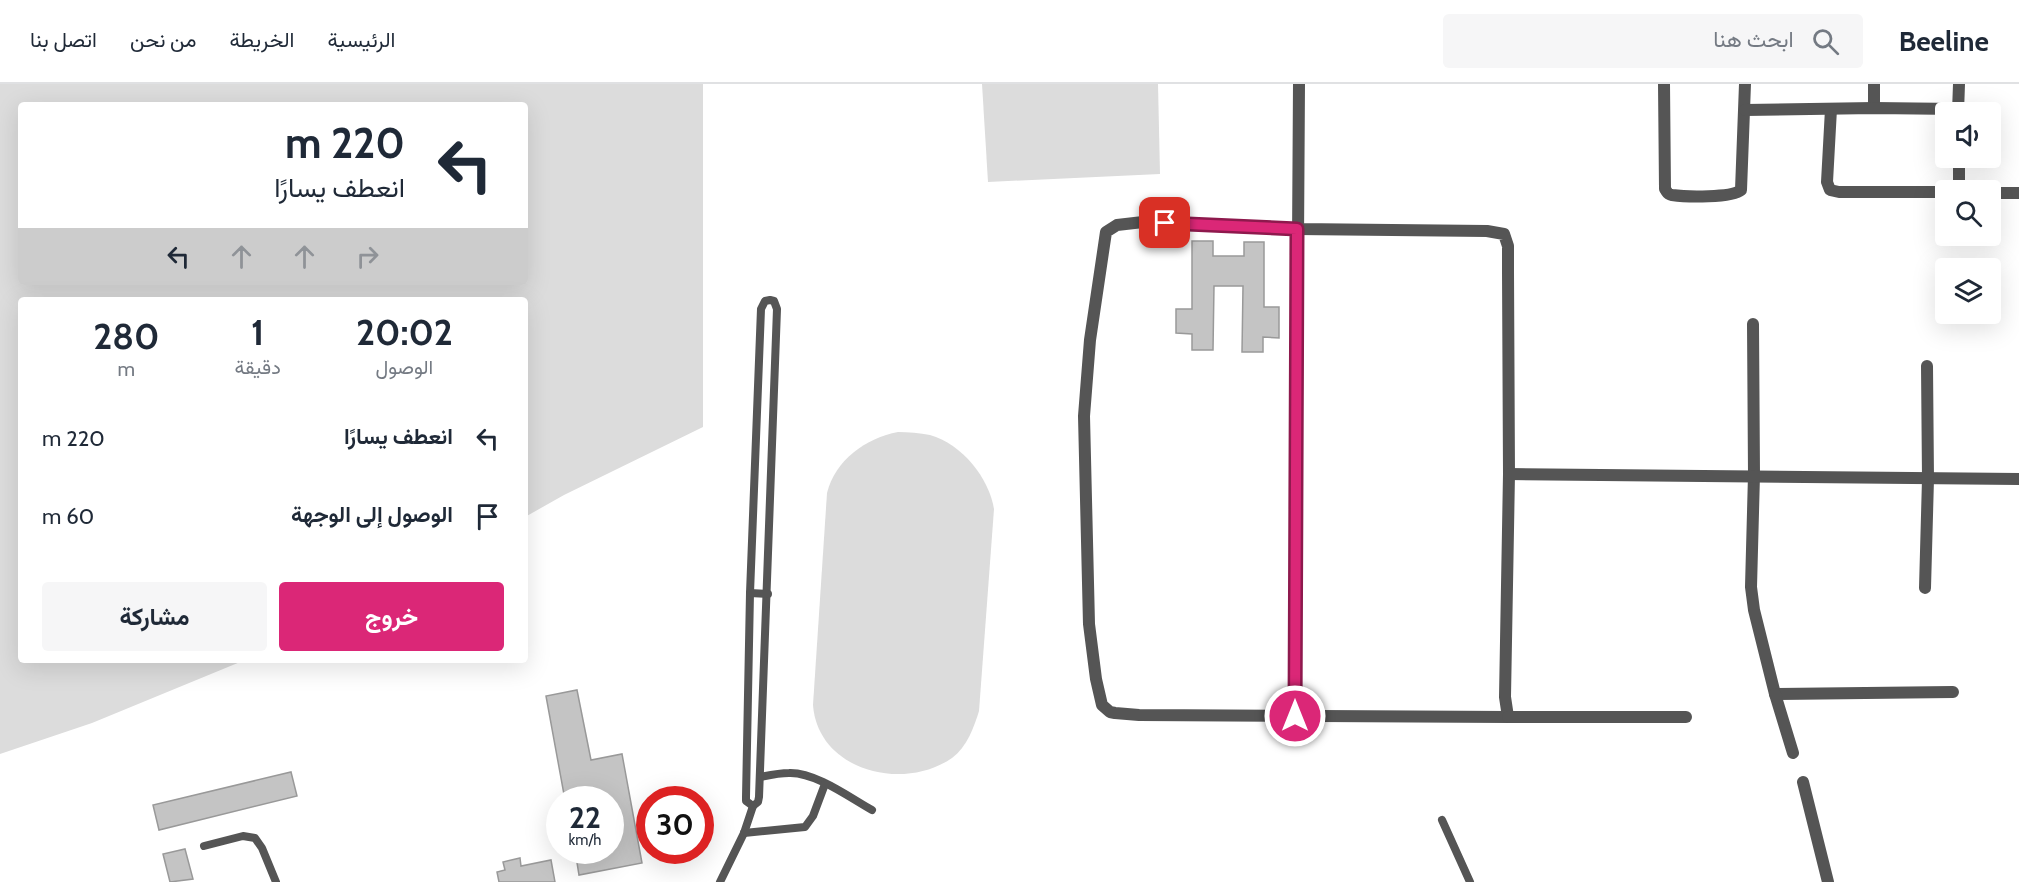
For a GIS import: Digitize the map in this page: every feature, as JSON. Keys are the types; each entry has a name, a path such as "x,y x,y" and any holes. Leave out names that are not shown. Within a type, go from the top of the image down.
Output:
{"street":[{"path":"1295,716 1299,84"},
{"path":"1664,84 1663,181 1665,189 1669,194 1706,195 1740,192 1745,84"},
{"path":"1874,84 1874,108"},
{"path":"1958,102 1959,84"},
{"path":"1745,110 1874,108 1935,110"},
{"path":"1831,109 1827,182 1830,190 1839,192 1935,192"},
{"path":"2001,193 2019,193"},
{"path":"1508,717 1505,683 1509,474 1508,246 1504,234 1497,231 1297,229 1143,222 1127,223 1108,230 1104,237 1089,340 1084,438 1089,624 1102,705 1110,712 1295,716 1508,717 1686,717"},
{"path":"1753,324 1754,475 1750,587 1775,694 1793,753"},
{"path":"1925,588 1928,479 1927,366"},
{"path":"1509,474 2019,479"},
{"path":"1775,694 1953,692"},
{"path":"1803,782 1828,882"}],"lane":[{"path":"720,882 744,833 753,806 758,802 768,594 777,309 774,301 770,300 765,301 761,309 750,593 746,801 753,806"},
{"path":"750,593 768,594"},
{"path":"760,777 791,772 811,777 872,810"},
{"path":"744,833 805,827 813,816 825,784"},
{"path":"1442,820 1470,882"},
{"path":"204,846 243,836 255,838 262,848 276,882"}],"shaded area":[{"path":"0,84 703,84 703,427 564,495 528,515 528,297 18,297 18,663 238,663 92,723 0,754"},
{"path":"982,84 1158,84 1160,174 988,182"},
{"path":"898,432 930,435 942,439 963,454 980,474 994,509 979,711 972,730 966,743 952,758 932,768 910,773 888,774 866,769 846,760 830,746 818,728 813,705 827,493 837,470 854,452 875,439"}],"building":[{"path":"1192,241 1213,241 1213,256 1244,256 1244,242 1264,242 1264,307 1279,307 1279,338 1263,337 1263,352 1242,352 1243,286 1214,286 1213,350 1192,350 1192,334 1176,333 1176,309 1192,309"},
{"path":"577,690 591,760 622,754 636,830 637,864 579,875 577,864 624,864 624,786 562,786 546,696"},
{"path":"291,772 297,796 159,830 153,805"},
{"path":"185,849 193,879 170,882 163,854"},
{"path":"520,858 521,866 546,861 546,864 552,864 555,882 499,882 497,872 505,870 503,862"}],"route":[{"path":"1165,223 1297,229 1295,716"}]}
